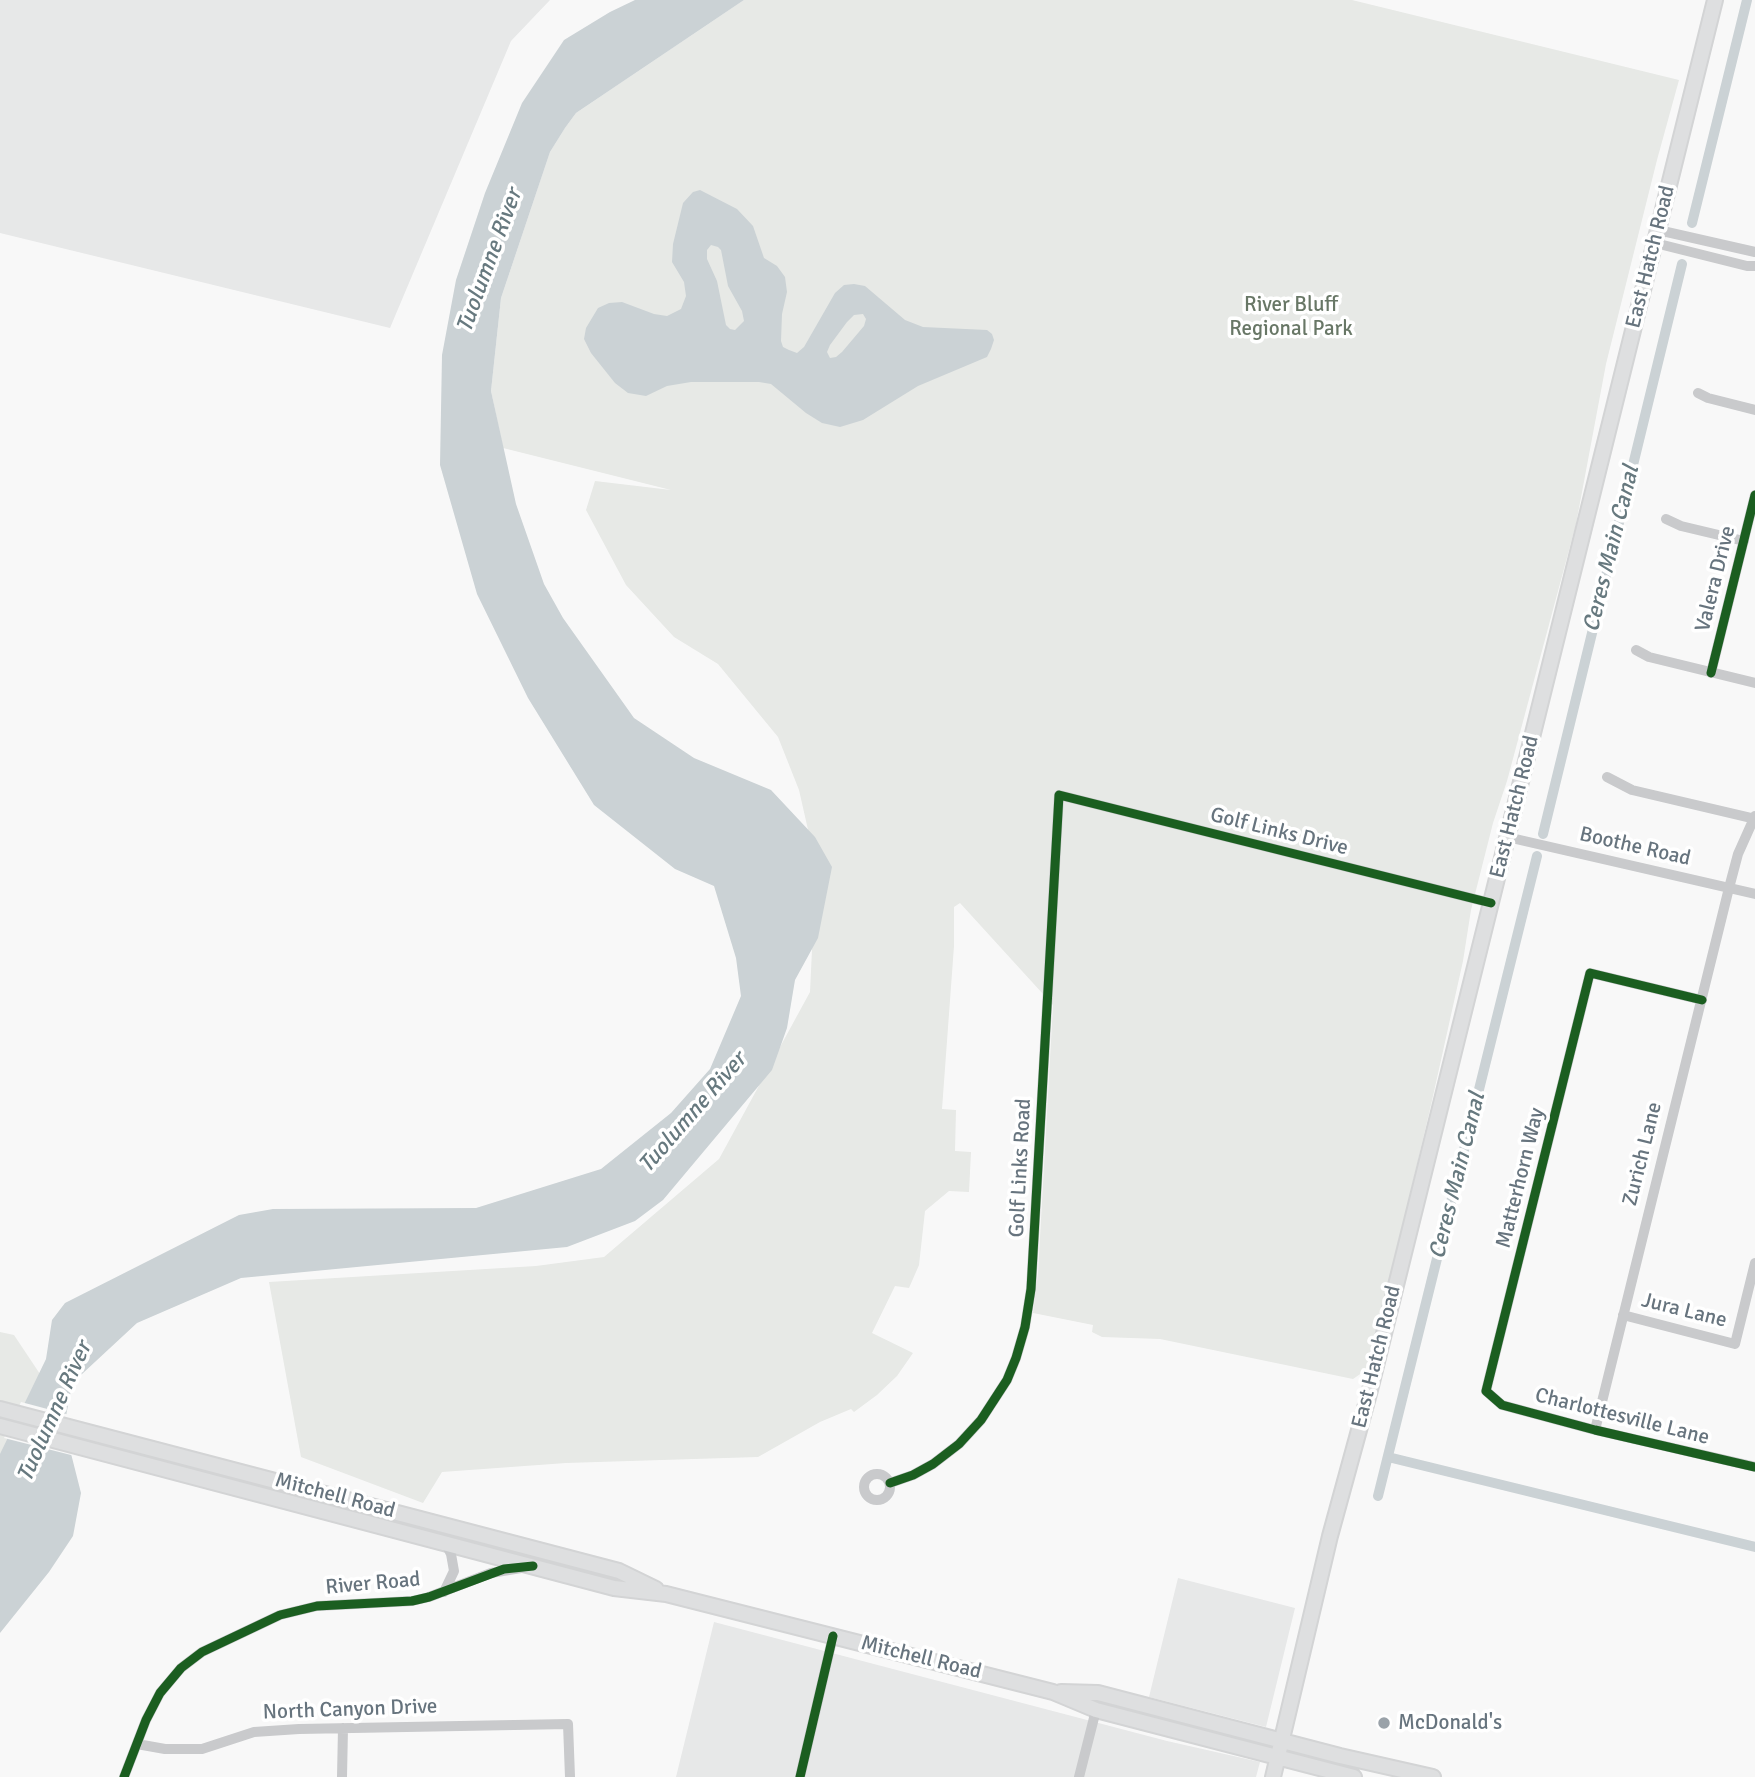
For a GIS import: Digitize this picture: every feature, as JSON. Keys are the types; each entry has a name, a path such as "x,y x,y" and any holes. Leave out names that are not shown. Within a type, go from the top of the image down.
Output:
{"main road":[{"name":"East Hatch Road","path":"1273,1777 1329,1536 1370,1390 1715,0"},
{"name":"Mitchell Road","path":"0,1409 619,1571 666,1594"},
{"name":"Mitchell Road","path":"0,1426 614,1588 666,1594 1053,1692 1096,1710 1354,1777"},
{"name":"Mitchell Road","path":"1053,1692 1098,1693 1433,1777"}],"street":[{"path":"1657,237 1755,252"},
{"path":"1657,237 1747,266 1755,266"},
{"path":"1698,393 1755,410"},
{"name":"Valera Drive","path":"1712,673 1755,495"},
{"path":"1666,519 1681,526 1744,541"},
{"path":"1636,650 1649,657 1755,683"},
{"path":"1607,778 1632,790 1754,818"},
{"name":"Golf Links Drive","path":"1059,795 1491,903"},
{"name":"Golf Links Road","path":"890,1483 933,1464 965,1438 1000,1394 1014,1365 1023,1335 1031,1289 1059,795"},
{"name":"Zurich Lane","path":"1595,1430 1729,888 1738,854 1754,818"},
{"name":"Boothe Road","path":"1507,837 1755,894"},
{"name":"Matterhorn Way","path":"1486,1391 1590,973 1702,1000"},
{"name":"Jura Lane","path":"1623,1315 1735,1344 1755,1263"},
{"name":"Charlottesville Lane","path":"1486,1391 1502,1405 1595,1430 1755,1467"},
{"name":"River Road","path":"444,1592 454,1571 451,1554 445,1542"},
{"name":"River Road","path":"124,1777 146,1720 160,1693 181,1668 202,1652 280,1615 317,1606 399,1603 429,1598 504,1569 533,1566"},
{"path":"800,1777 834,1636"},
{"path":"1079,1777 1096,1710"},
{"name":"North Canyon Drive","path":"137,1744 165,1749 202,1749 254,1732 568,1724 570,1777"},
{"path":"342,1777 344,1728"}],"shaded area":[{"path":"0,0 550,0 511,41 390,328 0,233"},
{"path":"1178,1578 1295,1608 1266,1727 1149,1697"},
{"path":"714,1622 1167,1741 1260,1762 1256,1777 676,1777"}],"green space":[{"name":"River Bluff Regional Park","path":"744,0 1352,0 1679,80 1606,364 1576,524 1471,910 1463,961 1431,1105 1369,1368 1353,1379 1160,1339 1102,1337 1092,1332 1093,1325 1033,1313 1038,1273 1053,1005 960,903 954,907 954,946 942,1109 956,1110 955,1151 971,1152 969,1192 949,1191 925,1211 919,1265 909,1288 895,1286 872,1333 913,1353 897,1376 854,1412 851,1409 820,1422 758,1457 566,1463 442,1472 423,1503 301,1457 269,1282 536,1266 604,1257 719,1159 810,992 816,865 799,790 778,737 718,664 674,637 626,585 586,510 595,481 671,490 503,448 491,391 501,298 550,152 565,128 576,113"},
{"path":"0,1332 14,1335 68,1416 0,1513"}],"water":[{"name":"Tuolumne River","path":"635,0 744,0 576,113 565,128 550,152 501,298 491,391 516,504 544,584 563,618 634,718 694,758 771,790 815,837 832,867 818,938 795,980 787,1028 772,1070 663,1200 635,1221 567,1247 241,1278 137,1323 82,1374 71,1390 64,1426 81,1493 73,1536 49,1572 0,1633 0,1454 46,1359 52,1320 65,1303 239,1215 273,1209 476,1208 601,1169 671,1113 710,1069 741,996 736,958 714,886 675,869 594,805 528,698 477,594 440,465 442,355 456,280 485,193 522,103 564,40"},
{"path":"700,190 737,209 753,226 764,258 777,266 785,277 787,292 782,314 783,347 797,353 804,347 835,293 844,285 854,284 865,286 905,320 923,327 987,330 994,340 987,357 918,386 863,420 840,427 822,423 771,384 759,382 691,382 667,386 646,396 628,393 615,383 591,353 584,339 586,328 598,308 609,303 622,302 667,316 681,309 686,296 684,282 672,262 673,244 683,203 693,192","holes":["711,245 721,250 728,286 742,311 744,321 735,330 726,325 717,281 707,259 707,250","863,314 866,319 864,326 842,352 830,358 827,352 830,345 847,322 854,315"]}],"pier":[{"path":"21,1402 70,1415 68,1426 75,1456 4,1438"}],"waterway":[{"name":"Ceres Main Canal","path":"1692,223 1747,0"},
{"name":"Ceres Main Canal","path":"1543,834 1682,264"},
{"name":"Ceres Main Canal","path":"1378,1496 1537,856"},
{"path":"1388,1457 1755,1547"}],"cycle path":[{"path":"1711,673 1755,495"},
{"path":"890,1483 933,1464 959,1444 981,1420 1007,1380 1025,1327 1031,1289 1059,795 1491,903"},
{"path":"1702,1000 1590,973 1486,1391 1502,1405 1595,1430 1755,1467"},
{"path":"124,1777 146,1720 160,1693 181,1668 202,1652 280,1615 317,1606 412,1601 504,1569 533,1566"},
{"path":"800,1777 833,1636"}],"place":[{"name":"McDonald's","path":"1384,1723"}]}
